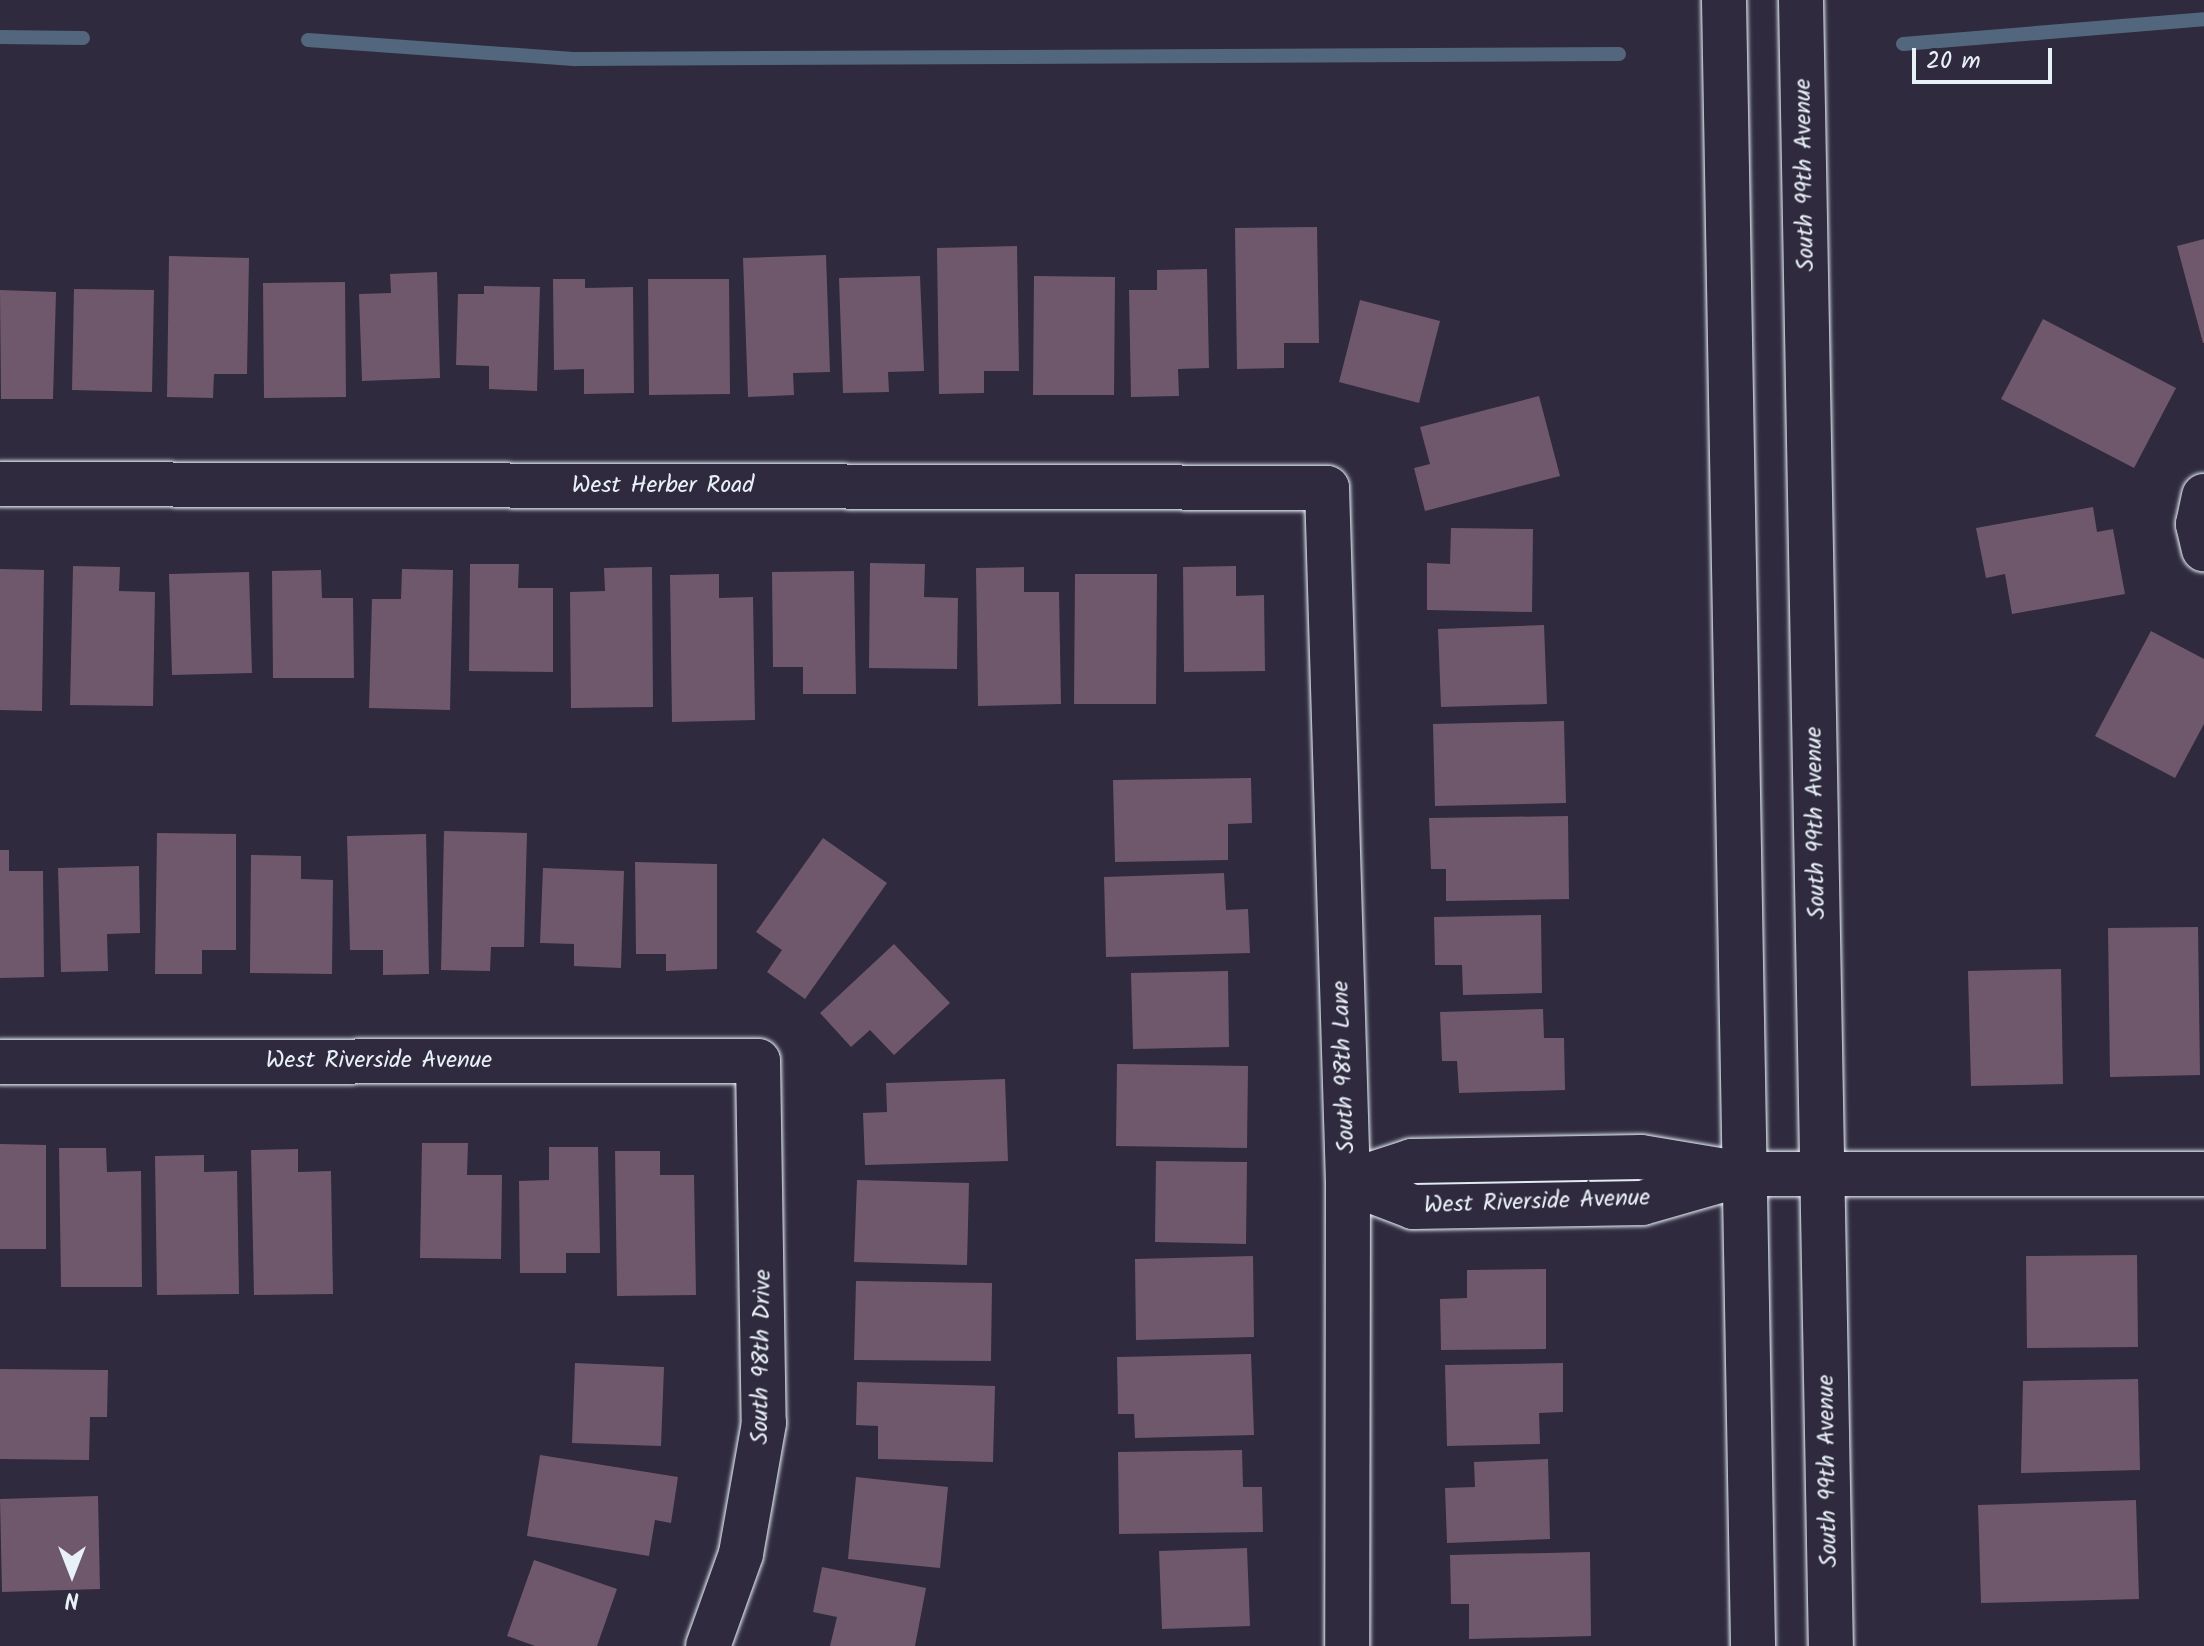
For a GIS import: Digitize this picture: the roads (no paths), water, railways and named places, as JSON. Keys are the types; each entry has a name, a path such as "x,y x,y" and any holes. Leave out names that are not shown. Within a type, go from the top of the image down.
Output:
{"street":[{"name":"South 99th Avenue","path":"1801,2 1831,1646"},
{"path":"1724,4 1753,1646"},
{"name":"West Herber Road","path":"0,484 1327,488"},
{"name":"South 98th Lane","path":"1327,488 1348,1182 1347,1646"},
{"path":"2204,496 2198,524 2204,549"},
{"name":"West Riverside Avenue","path":"0,1062 758,1061"},
{"name":"South 98th Drive","path":"708,1646 741,1554 764,1423 758,1061"},
{"name":"West Riverside Avenue","path":"1348,1182 1413,1207 1642,1203 1743,1174 2204,1174"}],"waterway":[{"path":"1903,44 2204,19"},
{"path":"0,37 83,38"},
{"path":"308,40 576,59 1619,54"}]}
